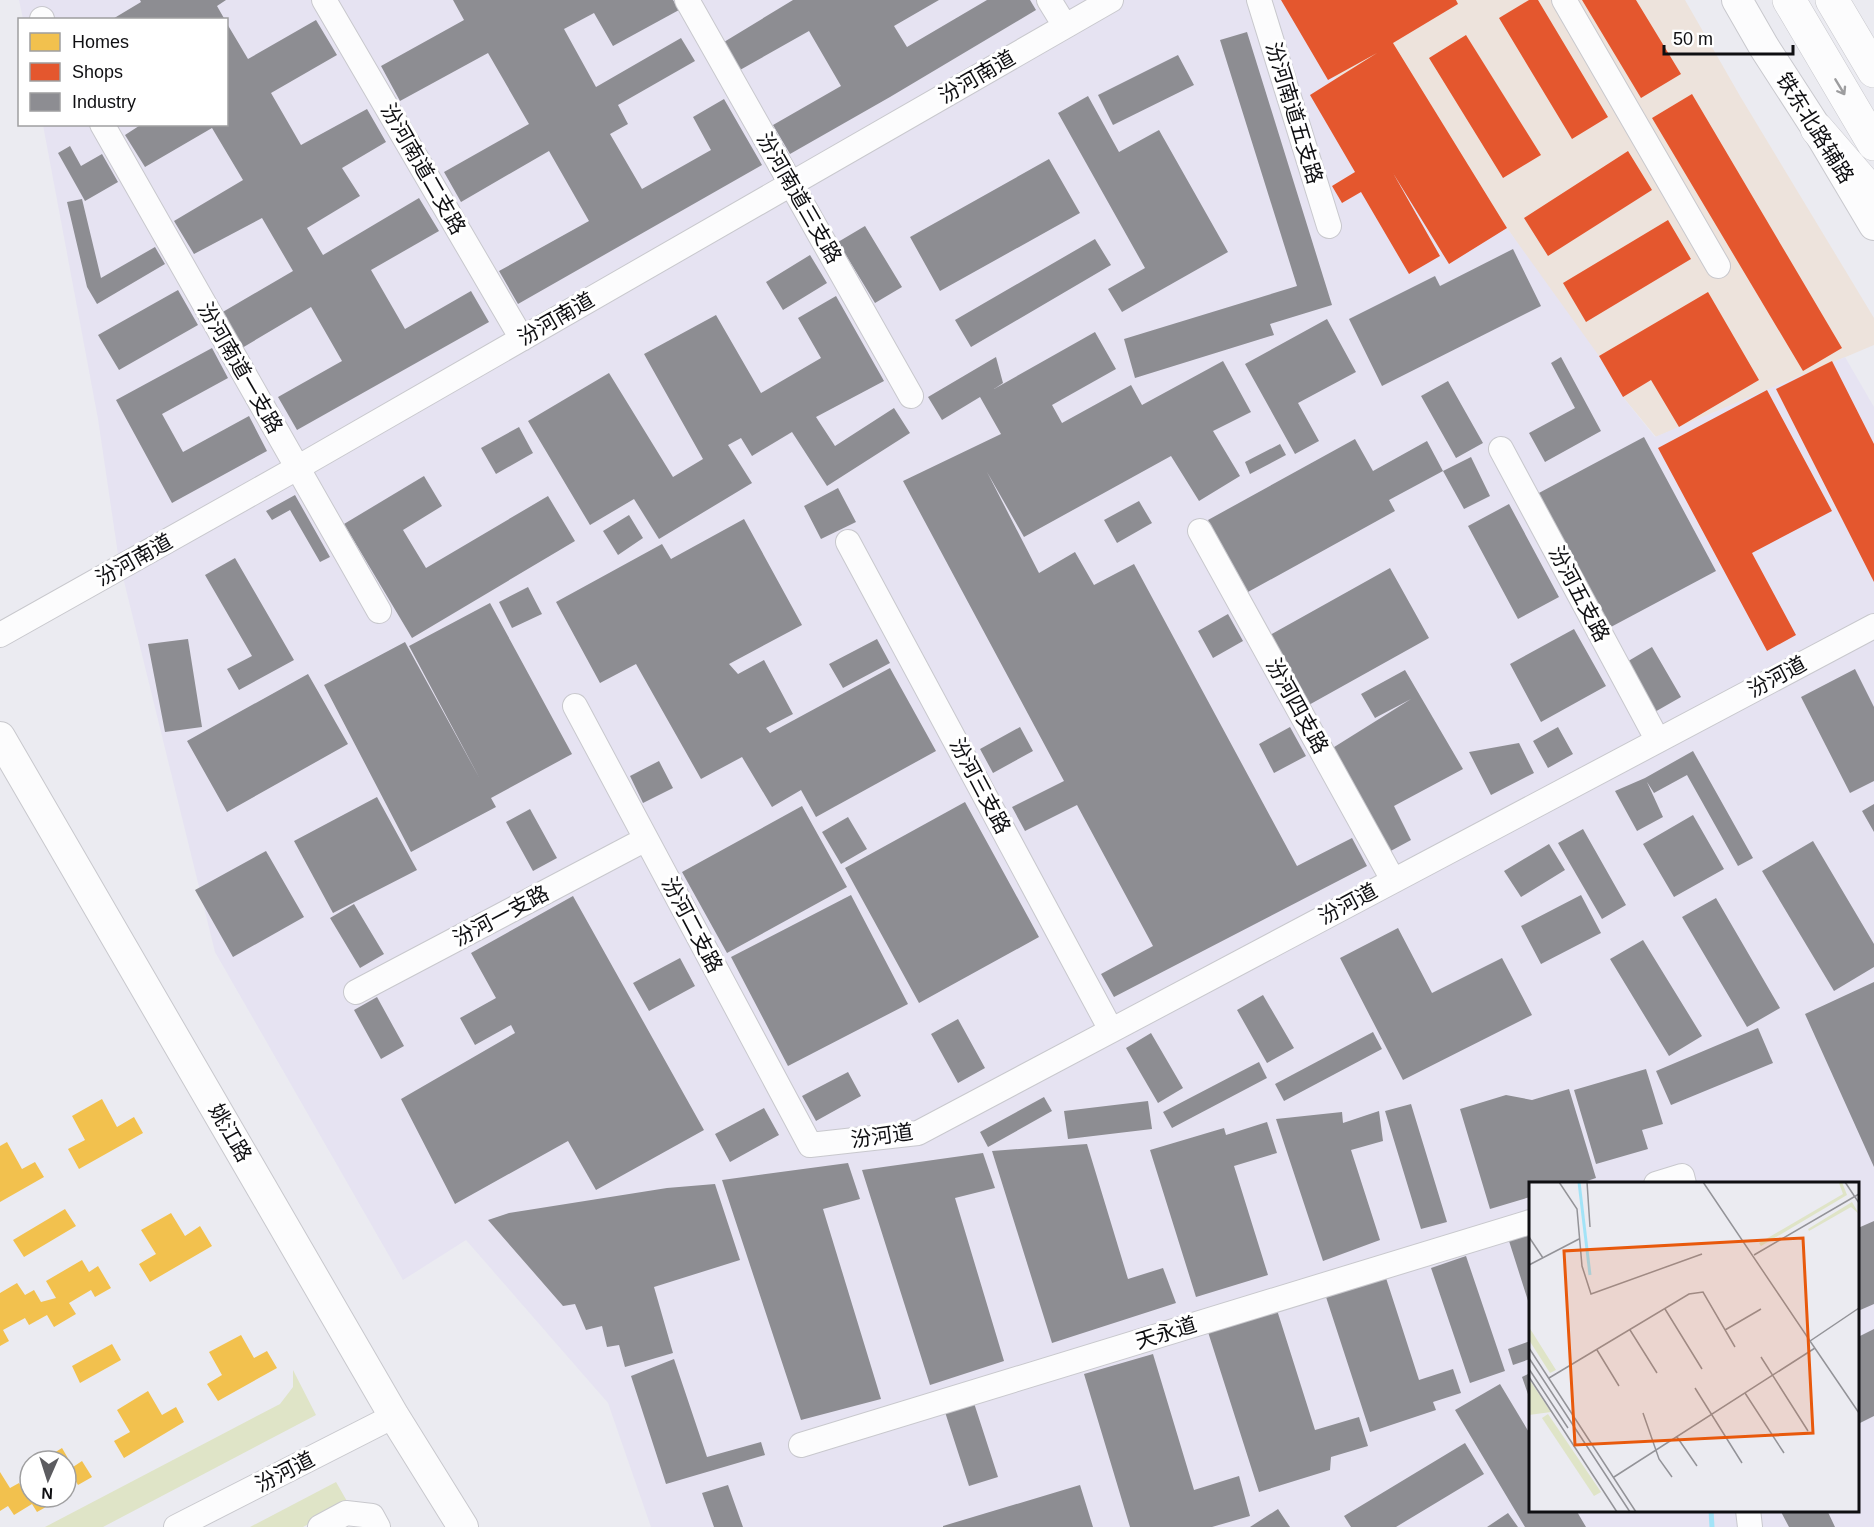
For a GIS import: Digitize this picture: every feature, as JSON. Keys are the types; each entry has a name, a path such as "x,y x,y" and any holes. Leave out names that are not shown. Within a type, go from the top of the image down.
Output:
{"highway":[{"path":"1789,0 1874,144"},
{"path":"1832,0 1874,71"},
{"path":"1817,129 1874,195"}],"main road":[{"name":"铁东北路辅路","path":"1737,0 1874,225"},
{"name":"姚江路","path":"0,737 394,1416 463,1527"}],"street":[{"name":"汾河南道二支路","path":"324,0 522,339"},
{"name":"汾河南道三支路","path":"687,0 911,396"},
{"path":"1049,0 1065,26"},
{"name":"汾河南道","path":"0,635 297,468 1111,0"},
{"name":"汾河南道五支路","path":"1259,0 1329,226"},
{"path":"1564,0 1718,266"},
{"name":"汾河南道一支路","path":"103,126 379,611"},
{"name":"汾河五支路","path":"1501,449 1658,739"},
{"name":"汾河四支路","path":"1200,531 1393,880"},
{"name":"汾河三支路","path":"848,542 1111,1030"},
{"name":"汾河道","path":"810,1145 918,1133 1874,626"},
{"name":"汾河二支路","path":"575,706 810,1145"},
{"name":"汾河一支路","path":"356,992 646,839"},
{"name":"天永道","path":"801,1445 1529,1222"},
{"name":"汾河道","path":"176,1527 394,1416"},
{"path":"1748,1512 1750,1527"},
{"path":"320,1527 346,1513 372,1516 378,1527"}],"shaded area":[{"path":"19,0 1284,0 1343,89 1450,263 1507,228 1599,356 1623,397 1655,437 1845,357 1874,407 1874,1527 651,1527 608,1403 466,1240 403,1280 215,952 119,561 98,419 43,126 228,126 228,18 23,18"},
{"path":"1281,0 1685,0 1874,318 1874,345 1656,437 1623,397 1507,228 1449,264"}],"green space":[{"path":"293,1370 316,1415 103,1527 45,1527 280,1404 293,1387"},
{"path":"336,1482 348,1503 303,1527 250,1527"}],"building: Homes":[{"path":"102,1099 117,1127 134,1117 143,1133 79,1169 68,1149 85,1140 72,1116"},
{"path":"7,1142 22,1169 35,1162 44,1177 0,1202 0,1146"},
{"path":"65,1209 76,1226 24,1257 13,1240"},
{"path":"171,1213 185,1236 200,1226 212,1246 150,1282 139,1264 156,1254 141,1230"},
{"path":"82,1260 89,1272 98,1266 111,1288 95,1297 91,1290 69,1303 76,1314 54,1327 47,1315 29,1325 25,1318 3,1330 9,1341 0,1346 0,1293 17,1283 25,1295 34,1290 41,1302 56,1298 46,1281"},
{"path":"241,1335 254,1358 267,1351 277,1368 218,1401 207,1384 222,1375 209,1352"},
{"path":"112,1344 121,1360 80,1383 72,1366"},
{"path":"148,1391 162,1415 176,1407 184,1422 124,1458 114,1441 130,1432 117,1410"},
{"path":"82,1461 92,1477 78,1485 78,1464"},
{"path":"0,1472 10,1488 18,1484 18,1509 24,1509 14,1515 8,1506 0,1511"}],"building: Shops":[{"path":"1281,0 1456,0 1458,4 1393,43 1507,228 1449,264 1393,173 1440,256 1409,274 1361,192 1342,203 1332,186 1355,172 1310,95 1377,53 1328,80"},
{"path":"1529,0 1538,0 1608,117 1572,139 1499,18"},
{"path":"1582,0 1636,0 1681,74 1641,98"},
{"path":"1466,35 1541,155 1503,178 1429,58"},
{"path":"1692,94 1842,348 1803,371 1652,118"},
{"path":"1628,151 1652,190 1548,256 1524,218"},
{"path":"1668,220 1691,259 1586,322 1563,283"},
{"path":"1708,292 1759,380 1679,427 1651,380 1623,397 1599,356"},
{"path":"1832,361 1874,444 1874,582 1776,389"},
{"path":"1767,390 1832,511 1752,553 1796,635 1767,651 1658,448"}],"building: Industry":[{"path":"140,0 226,0 217,6 224,18 114,18 141,2"},
{"path":"453,0 673,0 679,10 613,46 594,13 564,29 596,87 681,38 695,61 618,105 628,124 610,134 642,189 711,150 693,117 724,99 762,165 518,304 499,271 589,221 549,151 461,202 444,172 529,124 488,53 400,101 381,66 464,20"},
{"path":"793,0 939,0 894,26 907,47 987,0 1030,0 1036,10 790,154 773,125 841,86 809,31 740,70 724,42"},
{"path":"316,20 337,55 271,93 301,145 367,109 386,142 342,168 360,196 307,228 323,255 419,198 439,231 371,270 405,329 471,291 489,322 297,430 278,397 342,361 311,307 242,348 221,313 293,271 262,218 194,254 174,221 243,180 212,128 145,167 125,135 139,126 228,126 228,25 248,59"},
{"path":"1247,32 1332,305 1270,324 1274,335 1135,378 1124,339 1297,286 1220,40"},
{"path":"1178,55 1194,85 1113,125 1098,95"},
{"path":"1088,96 1119,152 1159,130 1228,252 1122,312 1108,289 1145,268 1058,113"},
{"path":"70,146 81,166 102,154 118,182 85,201 58,153"},
{"path":"1049,159 1080,213 940,291 910,237"},
{"path":"82,199 101,278 155,247 165,264 97,304 87,287 67,202"},
{"path":"865,226 902,287 875,303 838,242"},
{"path":"1095,239 1111,265 971,347 955,320"},
{"path":"1513,249 1541,306 1382,386 1349,319 1435,276 1440,286"},
{"path":"810,255 827,283 783,310 766,282"},
{"path":"178,290 198,325 119,370 98,335"},
{"path":"836,296 884,381 816,417 835,446 894,408 910,433 827,486 792,432 752,456 741,438 728,445 752,483 659,539 634,499 590,525 528,421 609,373 673,477 703,459 644,354 716,315 761,393 821,358 798,318"},
{"path":"1327,319 1356,372 1298,403 1319,441 1295,454 1245,364"},
{"path":"1095,332 1116,369 1052,405 1062,423 1131,385 1142,405 1223,361 1251,412 1213,431 1240,476 1199,501 1171,456 1024,537 987,472 1039,573 1075,552 1094,585 1134,564 1297,866 1352,838 1367,866 1114,997 1101,974 1153,946 1077,805 1025,831 1012,807 1064,781 903,481 1001,434 980,397 942,420 928,397 996,357 1003,383 994,389"},
{"path":"212,348 228,378 162,414 183,452 249,416 267,451 172,503 116,400"},
{"path":"1561,357 1601,431 1545,462 1529,433 1575,408 1551,363"},
{"path":"1448,381 1483,443 1456,458 1421,396"},
{"path":"519,427 533,453 496,474 481,448"},
{"path":"1644,437 1716,571 1609,628 1537,494"},
{"path":"1355,439 1373,471 1427,441 1443,471 1389,500 1395,511 1248,592 1208,520"},
{"path":"1280,444 1286,455 1250,474 1245,462"},
{"path":"1471,457 1490,496 1464,509 1443,471"},
{"path":"424,476 442,506 403,530 426,568 548,496 575,541 412,638 344,524"},
{"path":"838,488 856,522 821,539 804,506"},
{"path":"295,495 330,557 320,562 290,510 272,520 266,511"},
{"path":"1139,501 1152,523 1117,543 1104,520"},
{"path":"1509,504 1559,597 1518,619 1468,526"},
{"path":"629,515 643,538 618,555 603,531"},
{"path":"744,519 802,625 729,664 738,674 764,660 793,714 766,728 770,733 890,668 936,751 816,817 801,790 772,807 742,757 701,779 636,664 600,683 556,602 662,544 671,559"},
{"path":"235,558 294,660 239,690 227,669 252,656 205,575"},
{"path":"1390,568 1429,638 1307,706 1268,636"},
{"path":"528,587 542,614 512,628 499,602"},
{"path":"490,603 572,754 491,798 496,807 411,852 324,685 405,642 480,779 409,646"},
{"path":"1228,614 1243,641 1213,658 1198,631"},
{"path":"1574,629 1606,686 1541,722 1510,664"},
{"path":"188,639 202,727 165,732 148,644"},
{"path":"877,639 890,663 843,688 829,664"},
{"path":"1652,647 1681,697 1653,713 1625,663"},
{"path":"1855,669 1874,707 1874,781 1850,793 1801,697"},
{"path":"1405,670 1463,769 1394,806 1411,840 1387,853 1331,749 1411,699 1375,718 1361,694"},
{"path":"308,674 348,744 227,812 187,741"},
{"path":"1020,727 1033,751 993,773 980,749"},
{"path":"1290,727 1306,756 1274,773 1259,744"},
{"path":"1558,727 1573,754 1548,768 1533,741"},
{"path":"1519,743 1534,773 1491,795 1469,752"},
{"path":"1693,751 1753,858 1738,866 1687,775 1654,793 1647,782 1663,817 1637,831 1615,791 1645,778"},
{"path":"659,761 673,788 643,803 630,776"},
{"path":"377,797 417,870 333,913 294,841"},
{"path":"965,802 1039,937 919,1003 845,868"},
{"path":"1874,804 1874,832 1862,811"},
{"path":"802,806 847,887 727,953 682,872"},
{"path":"530,809 557,858 533,871 506,822"},
{"path":"1693,815 1724,869 1674,897 1643,844"},
{"path":"848,817 867,849 841,864 822,832"},
{"path":"1583,829 1626,905 1602,919 1558,843"},
{"path":"1813,841 1874,944 1874,967 1834,991 1762,871"},
{"path":"1549,844 1565,870 1521,897 1504,871"},
{"path":"266,851 304,917 233,957 195,890"},
{"path":"851,895 908,1004 788,1066 731,957"},
{"path":"1581,895 1601,933 1541,964 1521,926"},
{"path":"573,896 704,1130 596,1190 568,1141 455,1204 401,1099 515,1033 511,1025 475,1045 460,1018 496,998 471,953"},
{"path":"1716,898 1780,1008 1747,1027 1682,917"},
{"path":"354,904 384,954 360,968 330,918"},
{"path":"1398,928 1432,993 1502,958 1532,1015 1403,1080 1340,958"},
{"path":"1643,940 1702,1036 1669,1056 1610,959"},
{"path":"680,958 695,986 649,1011 633,983"},
{"path":"1874,982 1874,1167 1805,1014"},
{"path":"1263,995 1294,1048 1267,1063 1237,1010"},
{"path":"377,997 404,1046 381,1059 354,1010"},
{"path":"958,1019 985,1068 958,1083 931,1034"},
{"path":"1758,1028 1773,1063 1671,1105 1656,1071"},
{"path":"1373,1032 1382,1049 1284,1101 1275,1084"},
{"path":"1151,1033 1183,1088 1158,1103 1126,1048"},
{"path":"1259,1062 1267,1078 1172,1128 1163,1112"},
{"path":"1646,1069 1663,1124 1642,1130 1648,1149 1596,1164 1574,1090"},
{"path":"848,1072 861,1096 816,1121 802,1096"},
{"path":"1569,1089 1596,1178 1584,1182 1529,1182 1529,1197 1490,1209 1460,1109 1506,1095 1532,1100"},
{"path":"1044,1097 1052,1111 988,1147 980,1132"},
{"path":"1148,1101 1152,1129 1068,1139 1064,1111"},
{"path":"1411,1104 1447,1222 1421,1229 1385,1111"},
{"path":"764,1108 779,1135 730,1162 715,1134"},
{"path":"1379,1111 1383,1141 1351,1150 1380,1240 1323,1261 1276,1119 1342,1112 1343,1123"},
{"path":"1267,1122 1277,1153 1234,1166 1268,1275 1196,1297 1150,1150 1224,1128 1226,1135"},
{"path":"1087,1144 1128,1279 1163,1268 1176,1303 1052,1343 992,1151"},
{"path":"983,1153 995,1188 955,1198 1004,1361 930,1385 862,1170"},
{"path":"848,1163 860,1199 823,1209 881,1399 801,1420 722,1180"},
{"path":"715,1184 740,1260 654,1287 673,1353 625,1367 619,1345 607,1347 602,1326 586,1330 575,1304 563,1306 488,1220 509,1213 667,1188"},
{"path":"1874,1221 1874,1304 1859,1311 1859,1228"},
{"path":"1529,1234 1529,1304 1509,1241"},
{"path":"1466,1256 1505,1371 1470,1383 1431,1268"},
{"path":"1386,1278 1419,1380 1453,1369 1461,1393 1433,1402 1436,1410 1370,1432 1326,1297"},
{"path":"1277,1310 1315,1430 1359,1417 1368,1446 1331,1457 1330,1470 1259,1492 1208,1332"},
{"path":"1874,1329 1874,1416 1859,1424 1859,1336"},
{"path":"1529,1341 1529,1359 1513,1365 1508,1349"},
{"path":"1153,1354 1194,1490 1239,1476 1250,1516 1212,1527 1130,1527 1084,1374"},
{"path":"674,1359 707,1457 761,1442 765,1455 666,1484 631,1376"},
{"path":"1529,1374 1529,1397 1522,1377"},
{"path":"1500,1384 1529,1432 1529,1512 1577,1512 1586,1527 1525,1527 1455,1410"},
{"path":"974,1403 998,1477 969,1486 945,1412"},
{"path":"1465,1443 1484,1474 1396,1527 1351,1527 1344,1516"},
{"path":"728,1485 743,1527 714,1527 702,1493"},
{"path":"1080,1485 1093,1527 943,1527 943,1526"},
{"path":"1278,1509 1290,1527 1250,1527"},
{"path":"1781,1512 1828,1512 1835,1527 1789,1527"},
{"path":"1508,1513 1518,1527 1487,1527"}],"waterway":[{"path":"1711,1512 1712,1527"}]}
